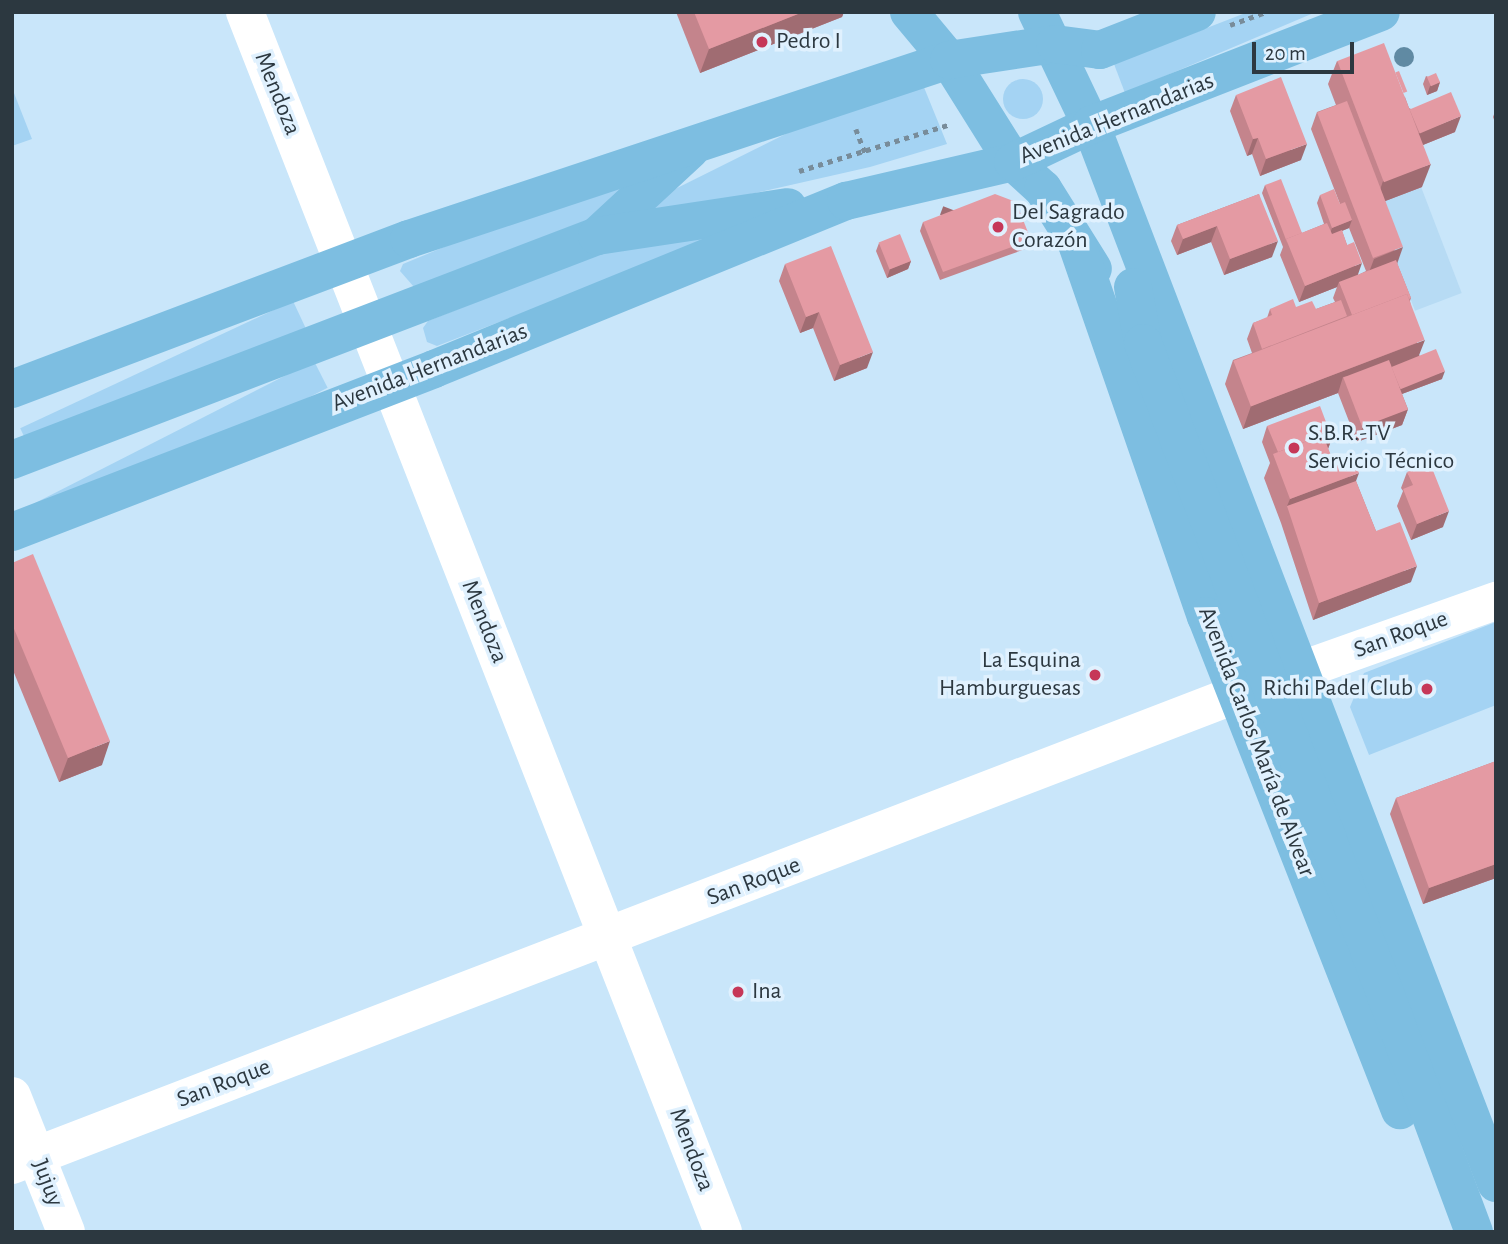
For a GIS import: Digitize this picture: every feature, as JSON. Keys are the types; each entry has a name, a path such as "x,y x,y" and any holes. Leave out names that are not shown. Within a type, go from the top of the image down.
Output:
{"main road":[{"name":"Avenida Carlos María de Alvear","path":"909,12 949,60 1013,162 1043,188 1078,247 1143,343"},
{"name":"Avenida Hernandarias","path":"12,389 343,263 702,138 1046,28 1100,50 1197,12"},
{"name":"Avenida Hernandarias","path":"12,460 597,236 846,201 1013,162 1091,125 1381,12"},
{"name":"Avenida Carlos María de Alvear","path":"1046,28 1091,125 1119,206 1268,682"},
{"name":"Avenida Hernandarias","path":"597,236 702,138"},
{"name":"Avenida Hernandarias","path":"12,531 390,385 846,201"},
{"name":"Avenida Carlos María de Alvear","path":"1119,206 1143,343 1470,1229"},
{"name":"Avenida Carlos María de Alvear","path":"1078,247 1268,682 1496,1183"}],"street":[{"name":"Mendoza","path":"245,12 723,1232"},
{"name":"San Roque","path":"24,1160 609,938 1268,682 1496,601"},
{"name":"Jujuy","path":"12,1096 24,1160 66,1232"}],"path":[{"path":"854,123 867,160"}],"shaded area":[{"path":"1248,12 1316,12 1125,93 1114,64"},
{"path":"1375,67 1462,293 1415,311 1328,85"},
{"path":"1023,79 1037,85 1043,99 1037,113 1023,119 1009,113 1003,99 1009,85"},
{"path":"921,80 947,144 870,167 649,217 647,203 844,105"},
{"path":"12,88 32,139 12,146"},
{"path":"623,173 627,195 603,214 414,287 400,271 403,264"},
{"path":"751,225 437,346 427,342 423,328 428,321 600,253"},
{"path":"293,301 306,329 33,456 20,428"},
{"path":"314,361 328,388 39,535 25,508"},
{"name":"Richi Padel Club","path":"1496,622 1496,705 1369,755 1350,707 1364,673"}],"building":[{"path":"694,12 803,12 709,49"},
{"path":"1384,43 1431,164 1384,182 1337,61"},
{"path":"1399,71 1407,91 1404,93 1395,72"},
{"path":"1436,73 1440,82 1431,86 1427,77"},
{"path":"1281,77 1307,144 1266,159 1258,138 1253,139 1236,95"},
{"path":"1451,92 1461,116 1420,134 1410,110"},
{"path":"1347,101 1403,247 1373,258 1317,112"},
{"path":"1281,179 1302,233 1286,239 1288,245 1265,185"},
{"path":"1334,189 1340,204 1345,202 1352,220 1332,228 1320,195"},
{"path":"995,194 1016,202 1031,240 943,272 923,222"},
{"path":"1259,194 1278,241 1230,259 1217,226 1183,239 1177,225"},
{"path":"1327,223 1332,234 1342,230 1347,245 1354,242 1362,263 1305,286 1286,239"},
{"path":"900,234 911,261 890,270 879,243"},
{"path":"831,246 873,352 840,365 819,312 806,317 785,264"},
{"path":"1396,260 1411,298 1409,299 1407,294 1352,315 1339,282"},
{"path":"1407,294 1425,340 1251,406 1233,361"},
{"path":"1293,299 1296,307 1312,301 1316,309 1341,300 1347,316 1262,349 1253,323 1272,315 1270,309"},
{"path":"1436,349 1445,371 1400,389 1391,367"},
{"path":"1389,360 1408,409 1362,427 1343,378"},
{"path":"1320,406 1332,438 1325,441 1323,435 1278,452 1267,426"},
{"path":"1323,435 1335,466 1353,459 1359,473 1290,499 1273,454"},
{"path":"1430,463 1449,511 1417,524 1403,489 1413,485 1407,472"},
{"path":"1356,481 1376,531 1400,522 1417,566 1319,603 1287,506"},
{"path":"33,554 110,741 68,758 12,624 12,563"},
{"path":"1496,761 1496,864 1429,888 1396,798"}],"place":[{"name":"Pedro I","path":"762,42"},
{"name":"Del Sagrado Corazón","path":"998,227"},
{"name":"S.B.R.-TV Servicio Técnico","path":"1294,448"},
{"name":"La Esquina Hamburguesas","path":"1095,675"},
{"name":"Richi Padel Club","path":"1427,689"},
{"name":"Ina","path":"738,992"}]}
